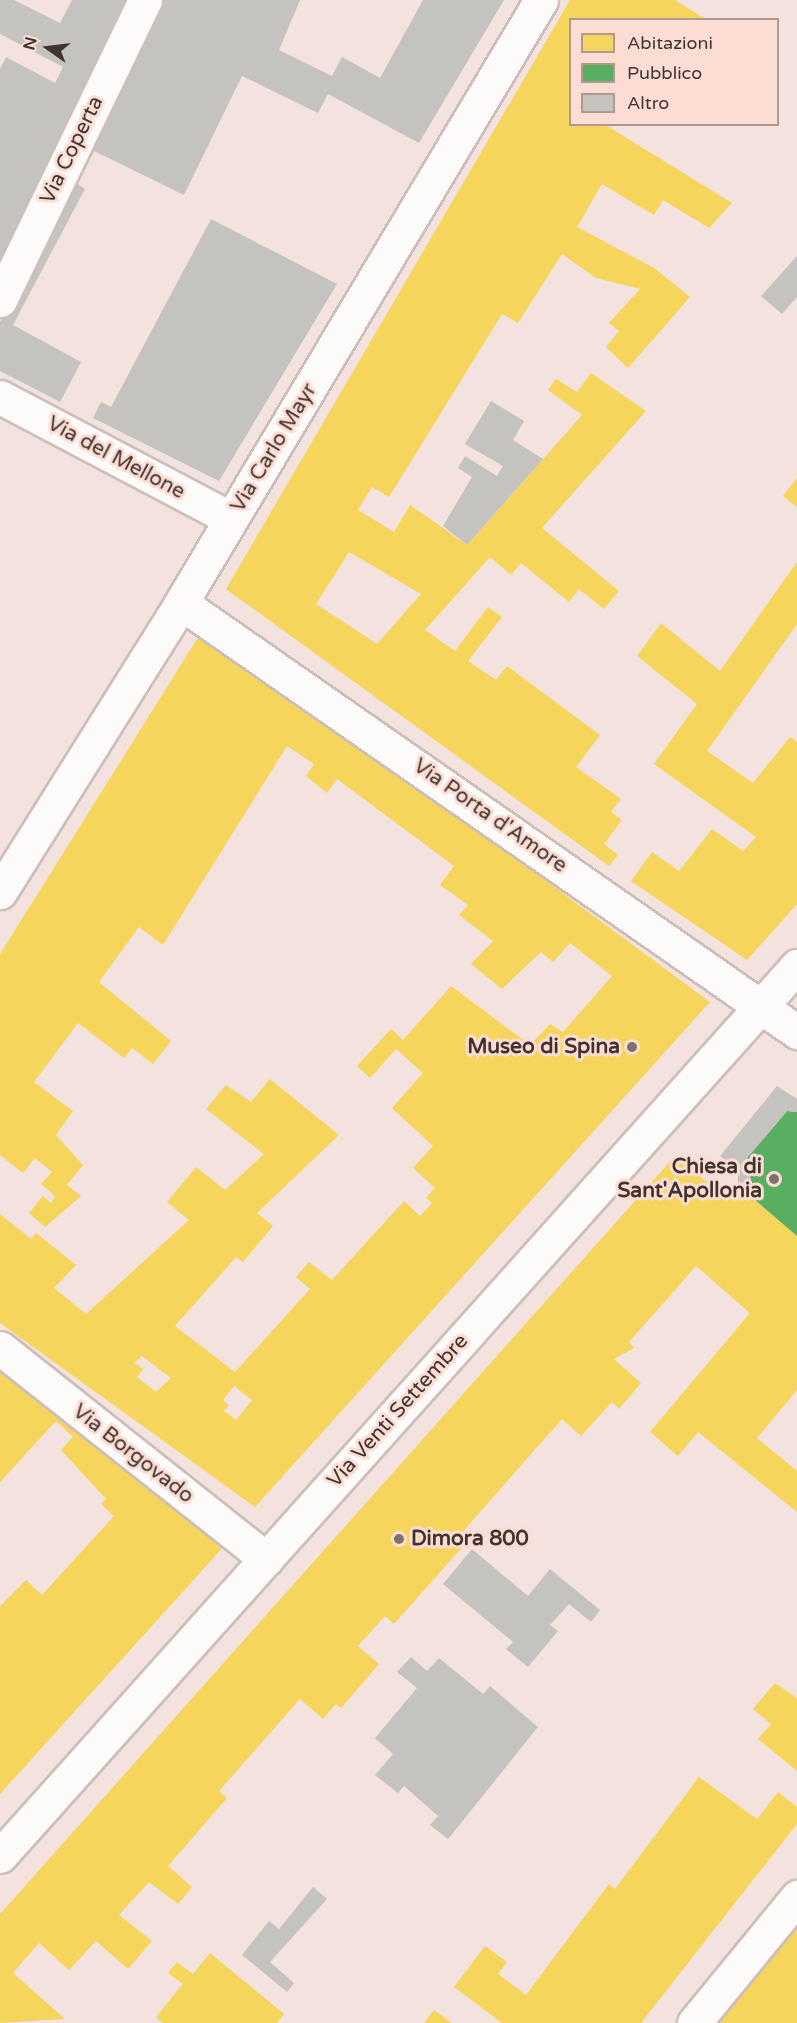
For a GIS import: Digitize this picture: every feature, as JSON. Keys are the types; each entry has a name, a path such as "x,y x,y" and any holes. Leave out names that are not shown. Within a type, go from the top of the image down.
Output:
{"street":[{"name":"Via Coperta","path":"0,300 144,0"},
{"name":"Via Carlo Mayr","path":"0,892 181,603 541,0"},
{"name":"Via del Mellone","path":"0,397 231,519"},
{"name":"Via Porta d'Amore","path":"181,603 762,1005 797,1032"},
{"name":"Via Venti Settembre","path":"0,1856 797,966"},
{"name":"Via Borgovado","path":"0,1348 266,1559"},
{"path":"694,2023 797,1897"}],"building: Abitazioni":[{"path":"570,0 675,0 704,18 569,18 569,126 607,126 732,203 709,228 663,200 654,215 602,184 577,227 654,268 690,297 628,368 606,347 619,331 609,323 640,289 596,278 562,254 518,323 502,314 389,497 372,487 358,510 394,532 410,505 467,545 582,415 548,390 556,379 577,392 591,373 646,411 542,528 619,591 604,609 579,589 569,602 521,563 511,575 490,557 425,630 455,651 488,607 502,617 468,661 496,680 507,666 600,735 576,767 621,799 611,812 622,820 604,844 618,855 609,866 226,589","holes":["349,552 421,594 377,644 316,604"]},
{"path":"797,478 797,507 783,496"},
{"path":"797,562 797,624 707,751 753,783 790,737 797,742 797,904 747,960 631,881 652,852 679,871 712,829 743,851 756,837 654,764 697,704 637,656 661,623 720,671"},
{"path":"204,628 710,1002 255,1507 0,1323 0,1214 31,1239 36,1233 76,1265 54,1288 86,1314 189,1220 167,1202 196,1167 225,1190 264,1154 206,1109 226,1085 251,1102 270,1079 339,1135 257,1213 273,1226 243,1262 236,1257 175,1326 235,1372 310,1289 296,1277 309,1262 332,1280 404,1201 420,1216 432,1203 426,1198 435,1188 413,1168 433,1146 392,1108 423,1073 396,1049 370,1078 357,1066 391,1029 403,1040 451,986 530,1045 550,1024 563,1032 612,976 570,943 553,962 541,952 502,989 471,964 493,941 459,915 468,905 440,885 454,866 337,779 327,793 306,776 314,764 287,746 163,945 139,927 99,982 171,1041 153,1064 132,1048 124,1058 78,1023 34,1082 73,1111 56,1135 83,1165 67,1185 81,1196 45,1227 29,1213 43,1196 51,1203 55,1196 41,1184 52,1172 35,1158 23,1173 0,1155 0,954","holes":["142,1356 171,1378 156,1392 137,1377 143,1369 134,1363","234,1386 252,1400 236,1420 224,1411 229,1405 223,1400"]},
{"path":"675,1156 717,1190 738,1189 754,1199 797,1236 797,1390 757,1438 797,1471 797,1512 698,1432 678,1456 650,1432 750,1313 696,1266 629,1342 634,1348 614,1359 641,1383 619,1409 612,1402 581,1436 562,1419 458,1537 465,1544 394,1624 385,1616 358,1646 379,1664 341,1708 336,1704 323,1719 300,1699 219,1791 227,1798 168,1866 192,1887 178,1904 149,1882 119,1915 152,1941 128,1969 96,1941 69,1970 39,1943 13,1973 65,2019 0,2023 0,1914"},
{"path":"0,1363 226,1544 0,1794 0,1606 26,1580 42,1595 114,1516 101,1504 106,1499 61,1450 73,1437 56,1421 0,1482"},
{"path":"775,1683 797,1698 797,1771 758,1739 771,1724 753,1709"},
{"path":"699,1777 757,1819 778,1792 797,1807 797,1824 641,2023 502,2023 454,1987 485,1946 507,1962 498,1974 526,1995 609,1884 615,1889"},
{"path":"797,1927 797,2023 719,2023 724,2017"},
{"path":"210,1953 284,2014 277,2023 163,2023 156,2017 183,1984 168,1973 177,1962 193,1974"},
{"path":"434,2010 452,2023 424,2023"}],"building: Pubblico":[{"name":"Chiesa di Sant'Apollonia","path":"787,1111 797,1112 797,1236 754,1199 747,1158"}],"building: Altro":[{"path":"0,0 14,0 60,23 72,0 132,0 0,275 0,69 6,57 55,83 63,67 0,34"},
{"path":"163,0 300,0 279,50 332,76 342,57 380,78 423,0 504,0 419,143 328,94 318,113 242,76 184,195 90,149"},
{"path":"73,181 85,189 13,325 81,362 60,402 0,371 0,322"},
{"path":"211,219 337,284 219,481 93,418 101,402 111,407"},
{"path":"797,256 797,297 782,314 761,296"},
{"path":"491,401 524,421 513,440 543,459 467,545 443,526 472,477 458,468 465,456 497,476 503,466 465,444"},
{"path":"777,1086 797,1099 797,1112 787,1111 747,1158 754,1199 738,1189 738,1171 720,1156"},
{"path":"472,1549 528,1596 550,1569 600,1610 591,1622 569,1604 550,1625 558,1631 528,1667 506,1649 513,1642 443,1584"},
{"path":"411,1657 427,1671 439,1658 483,1694 490,1686 538,1727 448,1839 430,1825 438,1816 404,1786 398,1793 375,1775 393,1754 375,1738 417,1688 397,1672"},
{"path":"313,1887 327,1899 270,1962 294,1983 287,1992 242,1955 269,1921 279,1929"}],"place":[{"name":"Museo di Spina","path":"632,1047"},
{"name":"Chiesa di Sant'Apollonia","path":"774,1179"},
{"name":"Dimora 800","path":"399,1539"}]}
